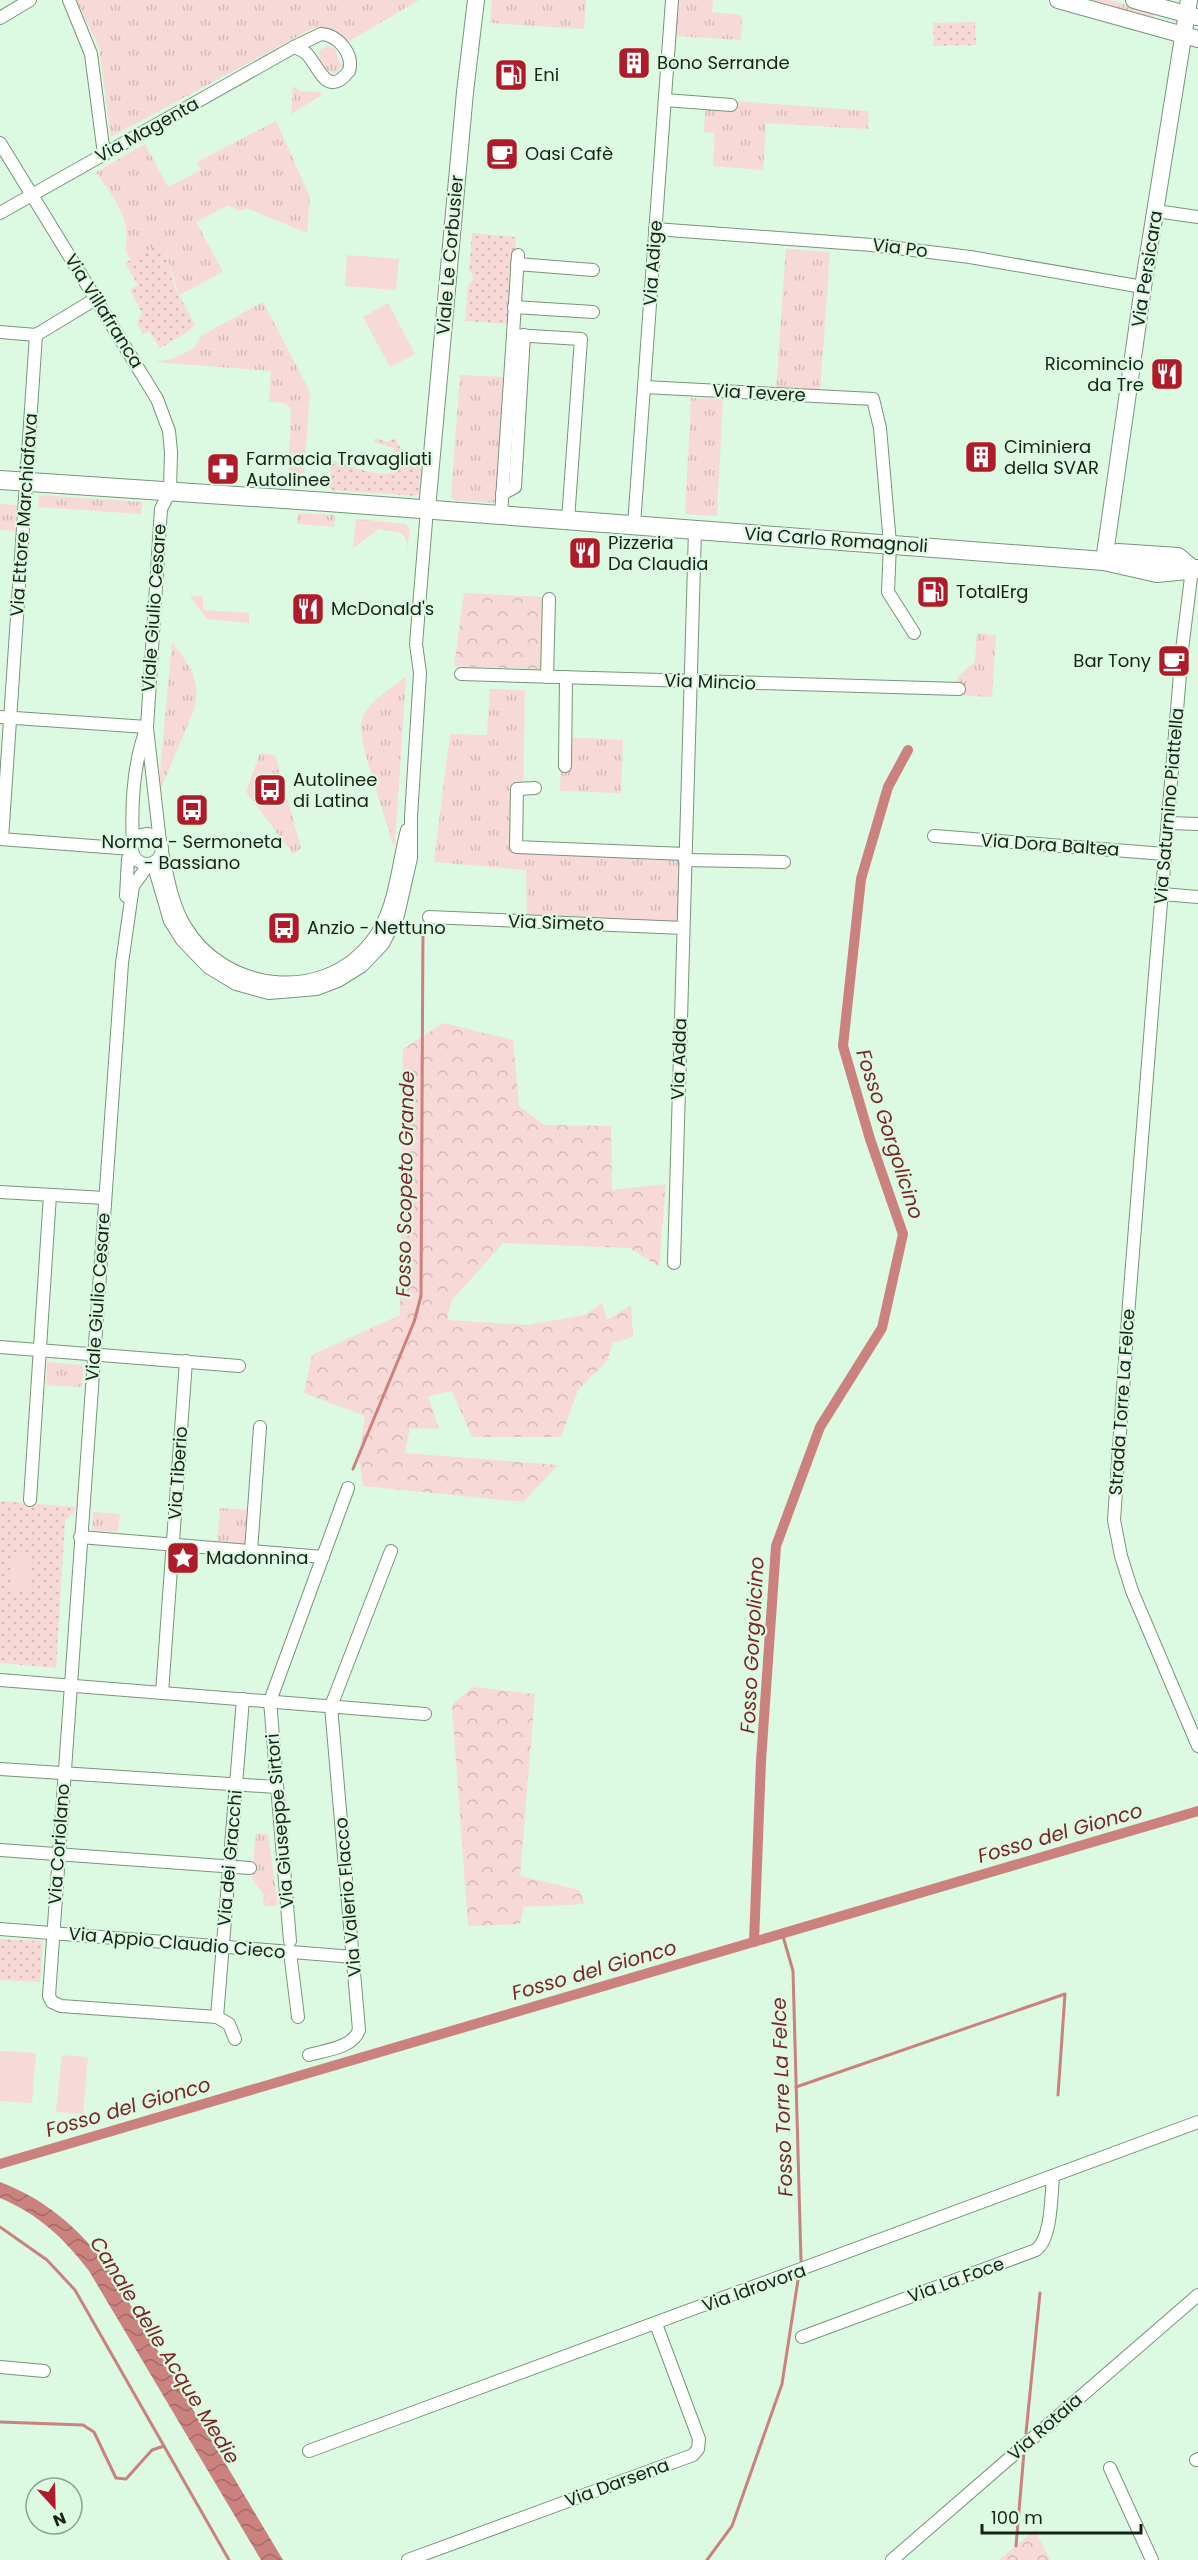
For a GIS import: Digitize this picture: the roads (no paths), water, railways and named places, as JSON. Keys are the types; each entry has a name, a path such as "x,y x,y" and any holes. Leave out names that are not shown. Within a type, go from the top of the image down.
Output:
{"main road":[{"name":"Via Carlo Romagnoli","path":"0,480 427,509 1104,561 1118,553 1178,557 1195,569"}],"street":[{"path":"0,18 30,0"},
{"path":"69,0 92,54 105,154"},
{"name":"Viale Le Corbusier","path":"427,509 465,92 476,0"},
{"name":"Via Adige","path":"634,525 672,0"},
{"path":"1058,0 1191,37"},
{"path":"1134,0 1192,8"},
{"name":"Via Persicara","path":"1104,561 1143,287 1191,37 1192,8"},
{"name":"Via Magenta","path":"0,213 294,47 316,36 330,36 339,42 351,62 349,71 337,81 327,81 319,74 308,55 294,47"},
{"path":"665,100 731,105"},
{"name":"Via Villafranca","path":"0,143 150,385 164,414 171,452 170,491"},
{"path":"1156,211 1198,217"},
{"name":"Via Po","path":"655,229 872,245 970,257 1143,287"},
{"path":"501,515 502,494 515,487 518,335 514,307 517,260 594,270"},
{"path":"0,332 36,335 97,298"},
{"path":"514,307 593,312"},
{"name":"Via Ettore Marchiafava","path":"1,839 5,717 27,482 36,335"},
{"path":"518,335 581,339 568,520"},
{"name":"Via Tevere","path":"644,387 873,399 880,428 890,544"},
{"name":"Viale Giulio Cesare","path":"170,491 161,509 147,727 160,845 184,925 203,948 226,968 243,976 271,982 295,982 310,980 338,969 350,962 372,942 380,928 393,897 399,860 411,817"},
{"path":"151,863 170,921 189,949 208,967 236,984 258,991 283,993 308,991 338,981 362,966 383,944 398,915 409,876 411,858 411,817 420,673 416,644 427,509"},
{"name":"Via Adda","path":"674,1263 694,530"},
{"path":"890,544 888,592 914,633"},
{"name":"Via Saturnino Piattella","path":"1151,1044 1182,650 1195,569"},
{"path":"547,677 549,599"},
{"name":"Via Mincio","path":"461,674 960,689"},
{"path":"565,766 566,677"},
{"path":"5,717 147,727"},
{"name":"Viale Giulio Cesare","path":"129,909 126,896 128,859 132,849 133,795 142,738 147,727"},
{"path":"535,788 517,789 516,847 784,862"},
{"path":"1168,823 1198,824"},
{"path":"143,835 153,836 160,845 160,856 151,863 137,861 132,849 143,835"},
{"name":"Via Dora Baltea","path":"934,836 1165,854"},
{"path":"1,839 132,849"},
{"name":"Viale Giulio Cesare","path":"70,1685 122,963 133,886 151,863"},
{"path":"1162,894 1198,897"},
{"name":"Via Simeto","path":"429,917 683,928"},
{"name":"Strada Torre La Felce","path":"1151,1044 1128,1303 1114,1520 1121,1556 1132,1591 1198,1746"},
{"path":"0,1192 105,1198"},
{"path":"30,1500 50,1195"},
{"path":"0,1347 239,1366"},
{"name":"Via Tiberio","path":"162,1693 186,1361"},
{"path":"251,1551 260,1427"},
{"path":"270,1701 348,1488"},
{"path":"80,1537 323,1557"},
{"path":"331,1706 391,1551"},
{"path":"0,1680 425,1714"},
{"name":"Via Coriolano","path":"70,1685 49,1992 52,2002 61,2006 218,2017"},
{"name":"Via dei Gracchi","path":"218,2017 243,1699"},
{"name":"Via Giuseppe Sirtori","path":"270,1701 298,2017"},
{"name":"Via Valerio Flacco","path":"309,2055 349,2043 358,2033 354,1957 331,1706"},
{"path":"0,1769 276,1787"},
{"path":"0,1850 250,1868"},
{"name":"Via Appio Claudio Cieco","path":"0,1929 223,1946 290,1946 354,1957"},
{"path":"218,2017 229,2024 235,2039"},
{"name":"Via Idrovora","path":"309,2451 1198,2122"},
{"name":"Via La Foce","path":"802,2337 1036,2250 1042,2245 1046,2235 1053,2176"},
{"name":"Via Rotaia","path":"892,2560 1198,2295"},
{"name":"Via Darsena","path":"408,2560 696,2452 699,2439 656,2324"},
{"path":"0,2367 44,2371"},
{"path":"1110,2468 1152,2560"}],"water":[{"path":"0,2182 46,2206 72,2226 106,2264 283,2560 261,2560 89,2271 49,2228 14,2204 0,2198"}],"waterway":[{"name":"Fosso Gorgolicino","path":"754,1942 761,1761 776,1546 820,1427 882,1328 903,1234 870,1139 843,1046 861,879 888,787 908,750"},
{"name":"Fosso Scopeto Grande","path":"353,1469 414,1322 421,1296 423,924"},
{"name":"Fosso del Gionco","path":"0,2164 1198,1811"},
{"name":"Fosso Torre La Felce","path":"782,1933 793,1971 801,2261"},
{"path":"796,2087 1065,1994 1058,2095"},
{"path":"0,2227 47,2260 75,2290 229,2560"},
{"name":"Fosso Torre La Felce","path":"707,2560 732,2526 782,2384 798,2280"},
{"path":"1026,2433 1040,2293"},
{"path":"0,2422 83,2425 94,2432 116,2478 126,2479 152,2450 164,2446"},
{"path":"1016,2546 1024,2452"}],"place":[{"name":"Bono Serrande","path":"634,63"},
{"name":"Eni","path":"511,75"},
{"name":"Oasi Cafè","path":"502,154"},
{"name":"Ricomincio da Tre","path":"1167,374"},
{"name":"Ciminiera della SVAR","path":"981,457"},
{"name":"Farmacia Travagliati Autolinee","path":"223,469"},
{"name":"Pizzeria Da Claudia","path":"585,553"},
{"name":"TotalErg","path":"933,592"},
{"name":"McDonald's","path":"308,609"},
{"name":"Bar Tony","path":"1174,661"},
{"name":"Autolinee di Latina","path":"270,790"},
{"name":"Norma - Sermoneta - Bassiano","path":"192,810"},
{"name":"Anzio - Nettuno","path":"284,928"},
{"name":"Madonnina","path":"183,1558"}],"water label":[{"name":"Canale delle Acque Medie","path":"165,2350"}]}
